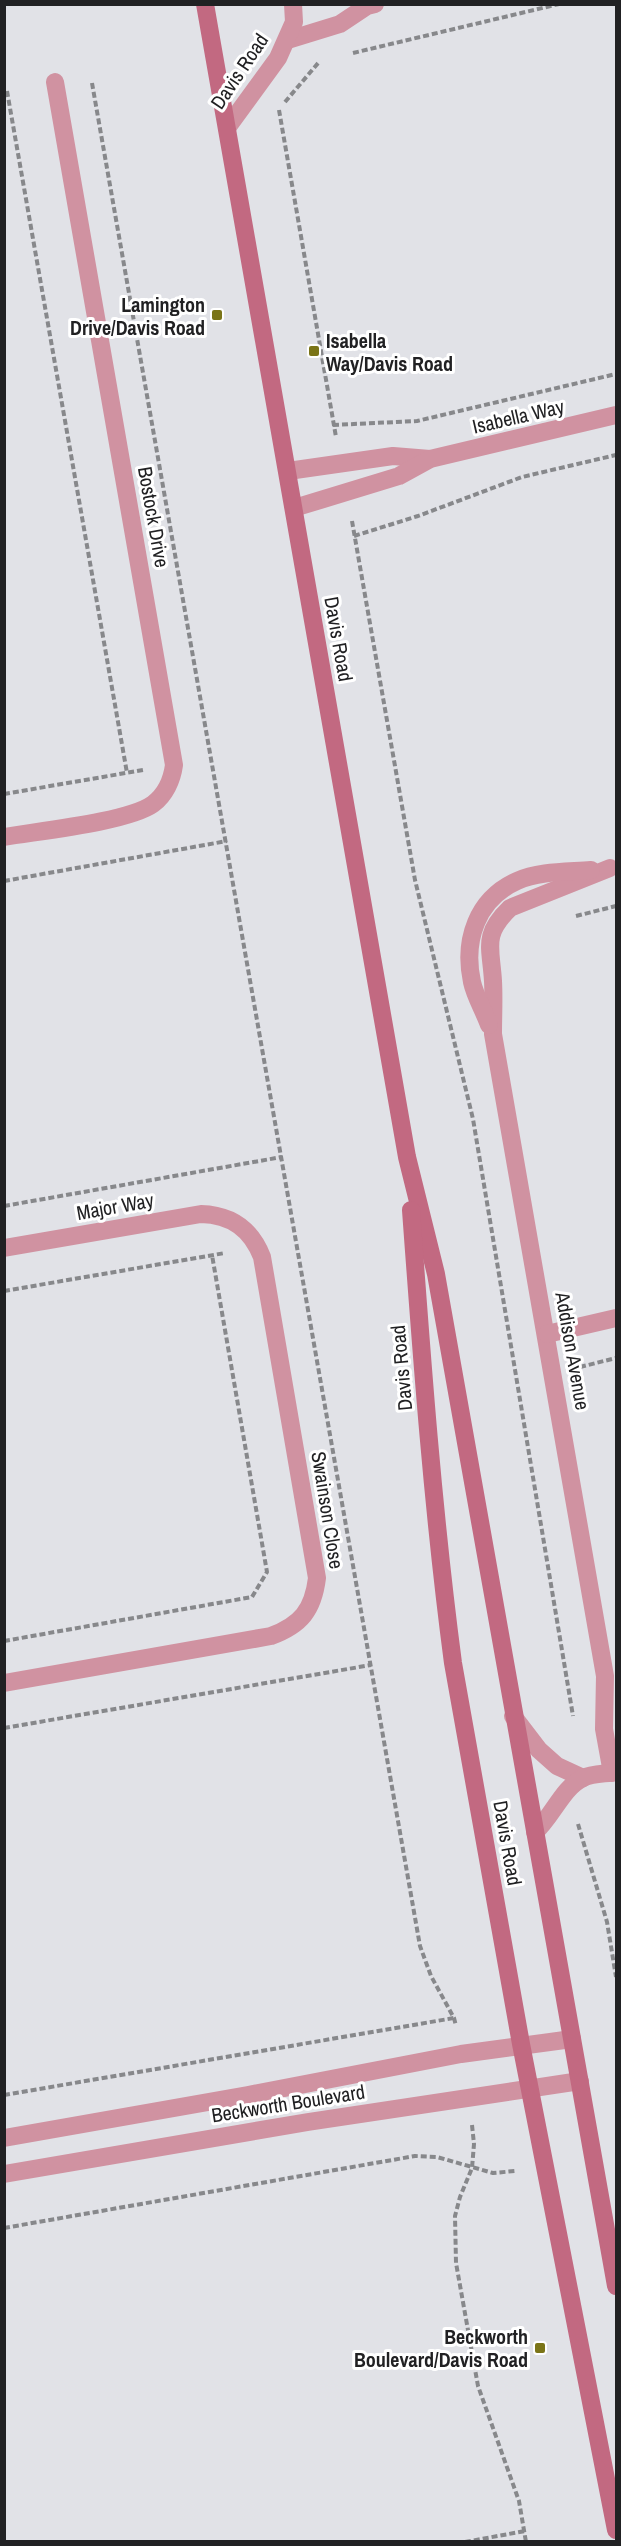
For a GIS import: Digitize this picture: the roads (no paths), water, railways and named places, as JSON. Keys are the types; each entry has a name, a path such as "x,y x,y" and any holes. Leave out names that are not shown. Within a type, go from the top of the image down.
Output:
{"main road":[{"name":"Davis Road","path":"205,4 406,1157 436,1274 616,2286"},
{"name":"Davis Road","path":"406,1157 424,1387 445,1605 455,1674 521,2044 615,2511 616,2530"}],"street":[{"name":"Davis Road","path":"227,129 278,58 288,40 294,22 293,4"},
{"path":"288,40 339,24 366,5"},
{"name":"Bostock Drive","path":"4,837 141,812 162,795 172,777 174,765 55,82"},
{"name":"Isabella Way","path":"294,508 399,477 430,459 616,416"},
{"name":"Isabella Way","path":"288,471 393,456 430,459"},
{"name":"Addison Avenue","path":"493,1034 472,984 468,955 472,930 483,908 498,892 519,880 539,875 613,867"},
{"name":"Addison Avenue","path":"613,867 567,887 525,900 510,908 497,920 490,936 489,950 493,980 493,1034 605,1676 604,1729 614,1772"},
{"name":"Major Way","path":"4,1248 201,1214 219,1215 233,1220"},
{"name":"Swainson Close","path":"4,1683 271,1636 295,1625 315,1596 317,1578 314,1557 262,1257 248,1231 233,1220"},
{"path":"547,1334 616,1318"},
{"name":"Addison Avenue","path":"605,1676 616,1695"},
{"path":"513,1716 539,1750 557,1766 583,1778"},
{"path":"535,1832 546,1822 562,1798 583,1778 614,1772"},
{"name":"Beckworth Boulevard","path":"4,2138 248,2095 461,2054 521,2044 572,2039"},
{"name":"Beckworth Boulevard","path":"4,2174 308,2122 580,2081"}],"place":[{"name":"Lamington Drive/Davis Road","path":"217,315"},
{"name":"Isabella Way/Davis Road","path":"314,351"},
{"name":"Beckworth Boulevard/Davis Road","path":"540,2348"}]}
